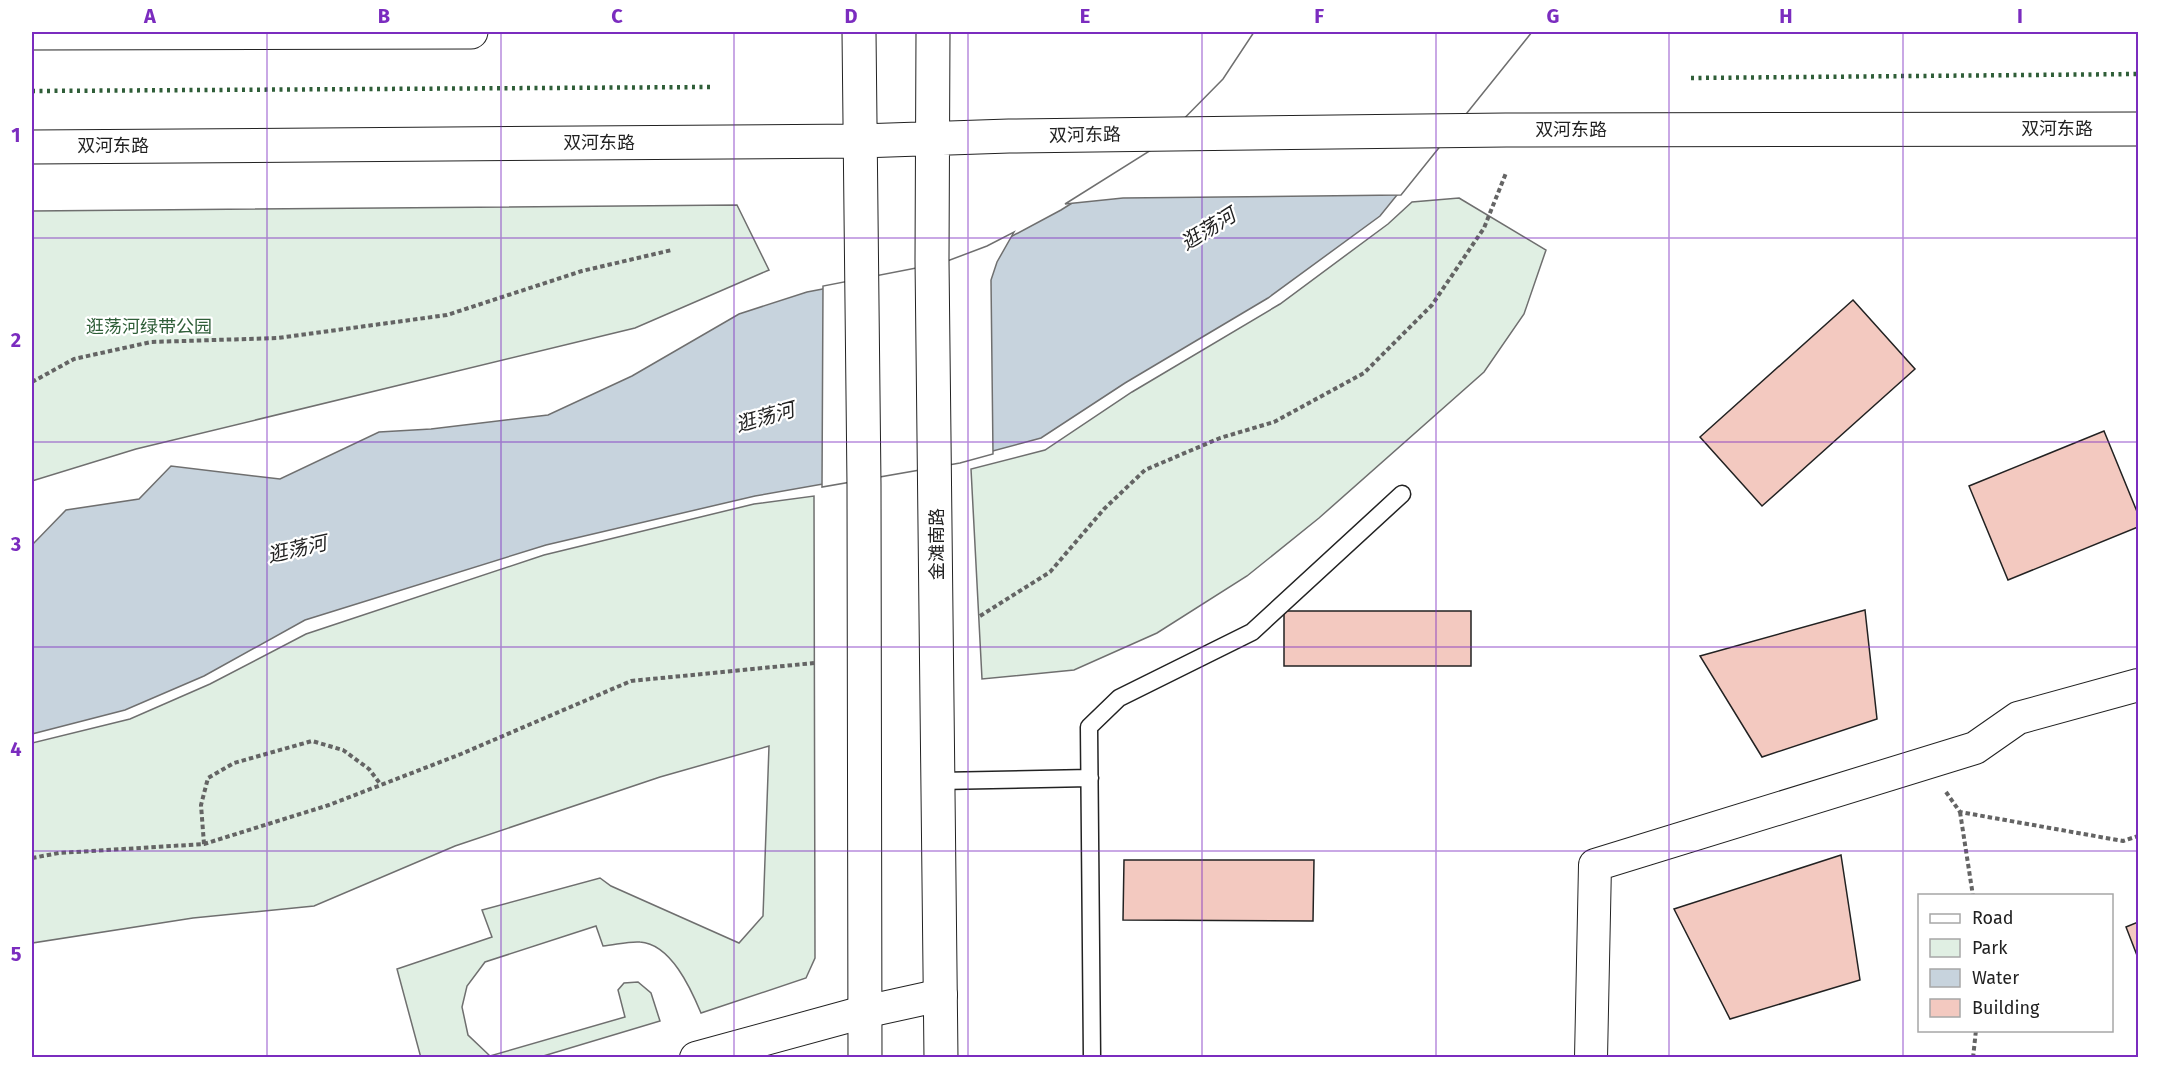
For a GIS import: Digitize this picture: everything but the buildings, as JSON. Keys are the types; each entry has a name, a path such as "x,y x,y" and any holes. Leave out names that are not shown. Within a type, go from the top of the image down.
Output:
{"street":[{"path":"32,33 471,32"},
{"path":"859,32 864,485 865,1058"},
{"name":"金滩南路","path":"933,32 932,260 941,1058"},
{"name":"双河东路","path":"32,147 860,141 1009,136 1506,130 2139,129"},
{"path":"1591,1058 1596,864 1975,748 2018,718 2139,685"},
{"path":"696,1058 864,1012 941,995"}],"lane":[{"path":"1092,1058 1089,727 1119,698 1252,632 1402,494"},
{"path":"939,781 1090,778"}],"path":[{"path":"980,616 1050,572 1104,509 1145,470 1220,438 1274,422 1364,373 1432,305 1484,228 1506,173"},
{"path":"32,382 74,359 151,342 278,338 447,315 582,271 672,250"},
{"path":"32,858 59,853 204,844 329,805 461,754 631,681 814,663"},
{"path":"204,844 201,805 208,778 234,763 312,741 343,750 369,769 381,785"},
{"path":"1926,764 1960,812 1972,894"},
{"path":"1960,812 2123,841 2139,836"},
{"path":"1973,1058 1976,1032"}],"green space":[{"path":"1459,198 1546,250 1524,314 1484,372 1319,518 1247,576 1157,633 1074,670 982,679 971,469 1045,450 1132,392 1280,304 1388,224 1412,202"},
{"name":"逛荡河绿带公园","path":"737,205 769,270 635,328 136,449 32,481 32,211"},
{"path":"814,496 815,958 806,978 701,1013 678,969 661,951 640,942 603,946 596,926 485,962 467,986 462,1007 468,1035 490,1056 625,1017 618,990 624,983 638,982 651,993 660,1021 540,1057 421,1058 397,969 492,937 482,910 600,878 611,886 739,943 763,916 769,746 660,777 455,846 314,906 193,918 32,943 32,743 130,719 210,684 306,634 544,555 754,504"}],"water":[{"name":"逛荡河","path":"1529,32 1380,216 1268,298 1125,383 1041,438 959,460 755,496 546,545 305,620 204,676 125,710 32,734 32,545 66,510 139,499 171,466 280,479 379,432 431,429 548,415 632,376 739,314 807,292 943,266 988,249 1061,210 1158,149"}],"pier":[{"path":"1254,32 1532,32 1401,195 1123,198 1065,204 1156,147 1223,79"},
{"path":"1014,232 997,262 991,280 993,454 960,463 822,487 823,286 942,263 987,246"}],"hedge":[{"path":"1691,78 2138,74"},
{"path":"32,91 711,87"}]}
